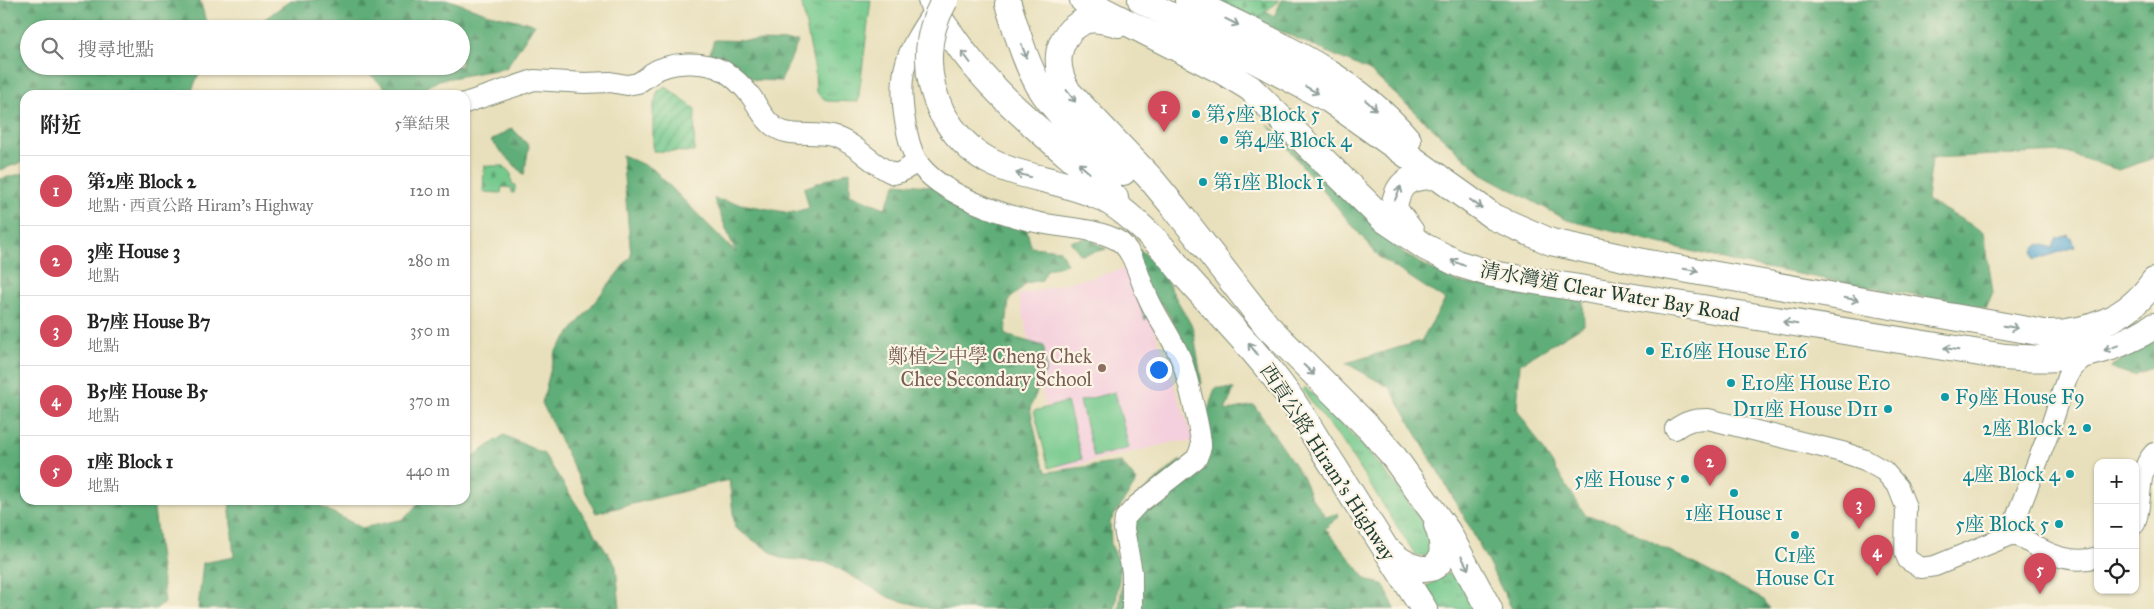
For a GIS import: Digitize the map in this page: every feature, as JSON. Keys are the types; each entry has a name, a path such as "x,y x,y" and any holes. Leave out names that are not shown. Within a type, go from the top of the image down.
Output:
{"main road":[{"name":"清水灣道 Clear Water Bay Road","path":"1083,0 1222,71 1250,88 1382,218 1425,247 1459,264 1492,274 1996,356 2031,360 2086,355 2122,344 2154,326"},
{"name":"清水灣道 Clear Water Bay Road","path":"1141,0 1330,100 1494,217 1552,242 1643,262 2032,331 2067,333 2097,326 2116,317 2131,306 2154,281"},
{"path":"1188,0 1279,45 1342,83 1396,126 1437,176"},
{"name":"西貢公路 Hiram's Highway","path":"939,2 928,54 930,79 942,113 957,136 985,159 1011,172 1074,188 1100,197 1121,210 1155,240 1251,347 1288,394 1424,609"},
{"path":"939,2 960,48 991,87 1099,182 1155,240"},
{"path":"1008,4 1034,76 1058,112 1081,136 1174,220 1231,281"},
{"name":"西貢公路 Hiram's Highway","path":"1145,32 1108,21 1088,20 1081,22 1067,35 1059,49 1058,68 1068,92 1181,214 1231,281 1281,341 1369,428 1423,495 1447,531 1489,609"},
{"path":"1425,247 1401,220 1394,209 1395,199 1402,185 1407,180 1425,176 1437,176"},
{"path":"1384,547 1398,560 1417,569 1426,570 1441,560 1443,552 1442,542 1423,495"}],"street":[{"path":"939,2 911,46 904,66 903,95 906,123 910,142 918,162 934,178 968,200 1040,222 1108,236 1120,241 1130,253 1147,297 1181,359 1198,426 1201,446 1197,458 1137,505 1125,518 1124,529 1132,572 1132,609"},
{"path":"470,101 534,80 585,83 610,82 627,85 638,83 659,69 680,64 720,69 734,78 772,124 786,132 818,134 837,138 850,144 875,165 894,174 918,162"},
{"path":"2016,533 2017,514 2049,432 2067,377 2072,368 2086,355"},
{"path":"2031,360 2042,365 2053,378 2056,409"},
{"path":"1675,429 1685,422 1696,419 1708,419 1842,452 1875,464 1892,478 1903,497 1907,518 1905,553 1908,560 1920,568 1935,566 2016,533"},
{"path":"2139,510 2140,480 2145,465 2154,453"},
{"path":"2016,533 2028,542 2058,557 2076,560 2094,558"}],"shaded area":[{"name":"鄭植之中學 Cheng Chek Chee Secondary School","path":"1132,267 1194,442 1174,442 1061,469 1018,295"}],"green space":[{"path":"0,0 200,0 206,20 20,20 20,75 198,75 192,90 20,90 20,163 0,170"},
{"path":"291,0 449,0 489,14 535,24 506,68 470,74 470,20 263,20"},
{"path":"801,0 871,0 858,102 827,101 816,92 815,71"},
{"path":"1210,0 1244,0 1274,16 1282,0 2154,0 2154,158 2119,170 2063,152 1932,158 1927,200 1984,232 1993,293 1986,309 1739,263 1567,220 1481,173 1370,71"},
{"path":"1222,0 1280,0 1256,19"},
{"path":"714,40 798,42 781,81 755,80 708,59"},
{"path":"371,75 467,75 439,80 422,90 388,90"},
{"path":"665,86 695,109 694,152 653,151 653,108 658,91"},
{"path":"1268,125 1406,255 1456,282 1583,301 1584,325 1520,364 1517,409 1586,516 1614,522 1764,600 1770,609 1512,609 1466,520 1390,388 1346,363 1421,341 1445,300 1379,257"},
{"path":"512,128 529,146 524,175 491,141"},
{"path":"622,155 653,169 736,253 714,199 790,213 809,208 804,188 850,171 850,194 885,208 897,183 937,187 1026,226 1031,247 1060,250 1067,264 1046,270 1042,280 1027,283 1009,300 1005,335 1044,346 1046,370 1030,408 1041,460 1047,472 1121,462 1137,481 1110,522 1111,545 1121,565 1115,609 931,609 890,598 829,563 780,558 735,528 729,480 596,513 542,403 555,352 631,256"},
{"path":"484,166 504,166 511,174 512,184 516,185 514,193 512,193 512,188 502,187 501,193 483,192"},
{"path":"20,174 20,505 154,505 165,603 155,609 0,609 0,179"},
{"path":"1126,235 1159,268 1193,328 1202,384 1195,380 1182,339 1162,303 1145,320 1133,282"},
{"path":"1089,238 1106,249 1081,255 1070,241"},
{"path":"2154,336 2154,367 2133,375 2110,368"},
{"path":"1305,387 1358,441 1406,499 1434,541 1428,556 1416,555 1413,551 1342,441 1302,390"},
{"path":"1215,388 1234,389 1225,411 1254,405 1302,476 1311,497 1326,517 1338,513 1339,517 1325,528 1368,581 1383,584 1395,609 1119,609 1131,502 1180,460 1199,472 1210,446 1207,414"},
{"path":"1115,392 1129,448 1094,457 1080,401"},
{"path":"1067,402 1082,459 1049,468 1034,411"},
{"path":"504,435 544,454 616,566 620,608 198,609 203,563 234,557 229,505 319,505 362,528 404,519 417,505 470,505 470,459"},
{"path":"1459,567 1481,609 1440,609 1426,587"}],"water":[{"path":"2068,235 2075,247 2035,260 2033,253 2036,246 2040,244 2053,248 2056,239"}],"place":[{"name":"第5座 Block 5","path":"1196,114"},
{"name":"第2座 Block 2","path":"1164,132"},
{"name":"第4座 Block 4","path":"1224,140"},
{"name":"第1座 Block 1","path":"1203,182"},
{"name":"E16座 House E16","path":"1650,351"},
{"name":"鄭植之中學 Cheng Chek Chee Secondary School","path":"1102,368"},
{"name":"E10座 House E10","path":"1731,383"},
{"name":"F9座 House F9","path":"1945,397"},
{"name":"D11座 House D11","path":"1888,409"},
{"name":"2座 Block 2","path":"2087,428"},
{"name":"4座 Block 4","path":"2070,474"},
{"name":"5座 House 5","path":"1685,479"},
{"name":"3座 House 3","path":"1710,486"},
{"name":"1座 House 1","path":"1734,493"},
{"name":"5座 Block 5","path":"2059,524"},
{"name":"B7座 House B7","path":"1859,529"},
{"name":"C1座 House C1","path":"1795,535"},
{"name":"B5座 House B5","path":"1877,576"},
{"name":"1座 Block 1","path":"2040,594"}]}
